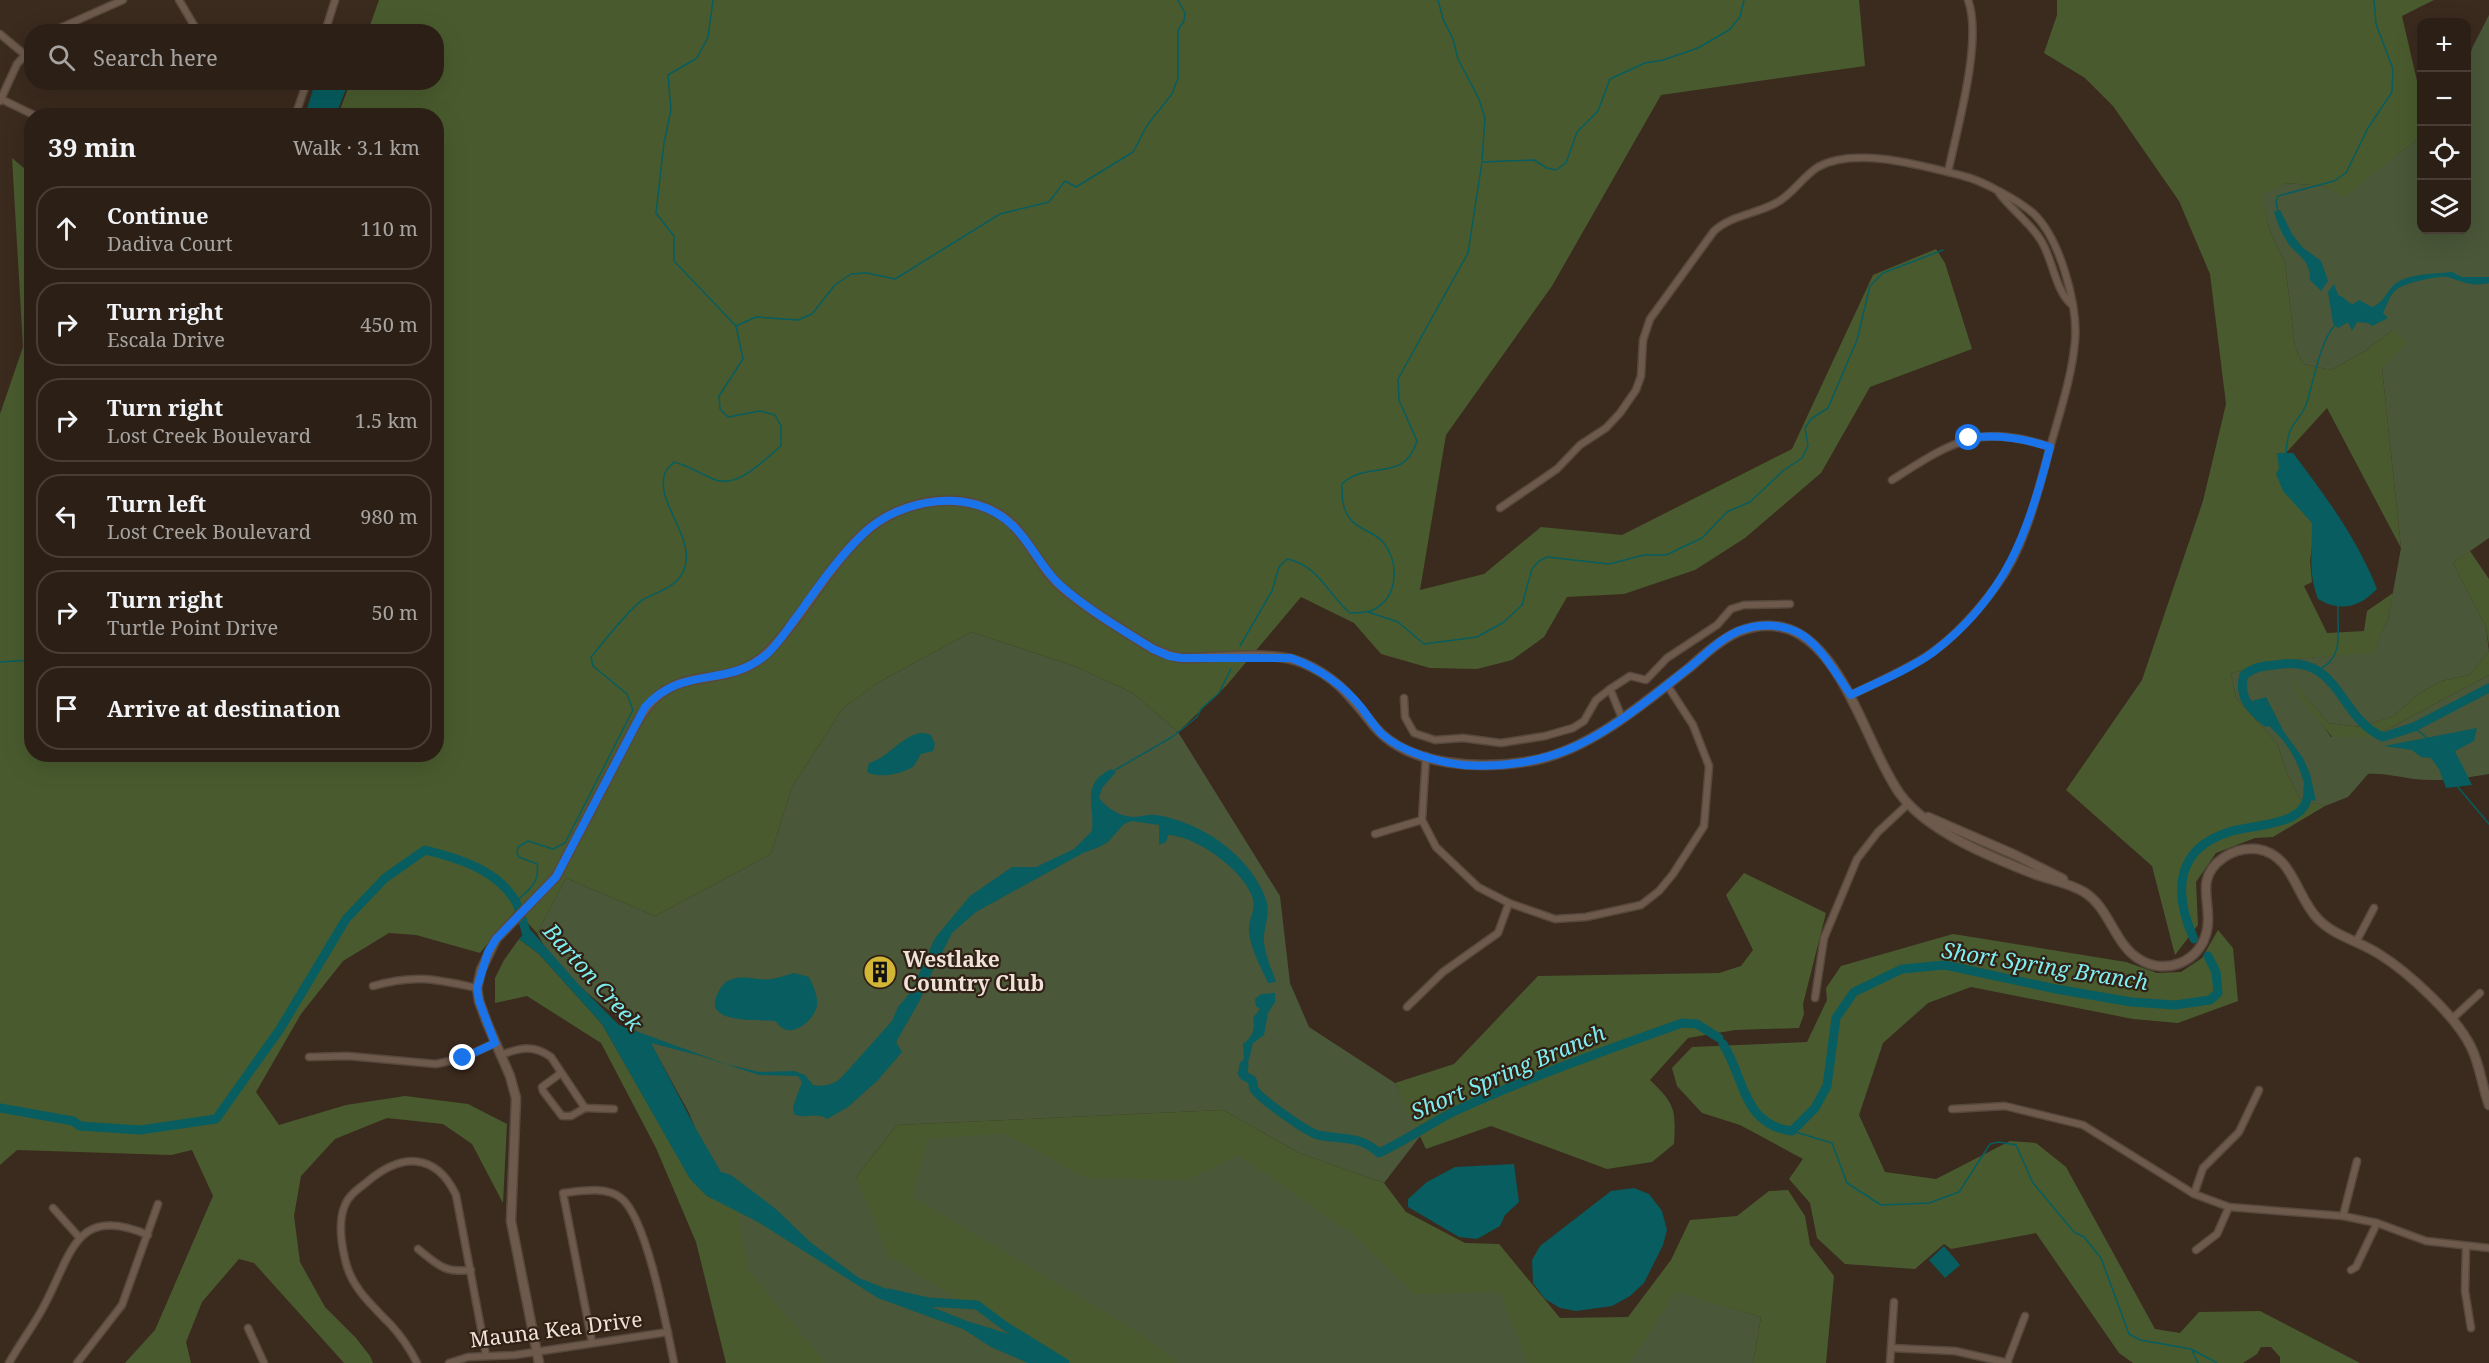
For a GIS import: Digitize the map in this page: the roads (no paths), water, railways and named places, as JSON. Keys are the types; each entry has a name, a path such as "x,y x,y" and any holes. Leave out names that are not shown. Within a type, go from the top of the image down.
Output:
{"street":[{"path":"69,24 123,0"},
{"path":"179,0 193,24"},
{"path":"328,24 335,0"},
{"path":"1948,172 1972,54 1972,18 1968,0"},
{"path":"0,34 24,54 0,100 24,111"},
{"path":"298,108 304,90"},
{"path":"1500,508 1557,469 1580,445 1606,428 1620,413 1636,390 1641,376 1643,340 1650,319 1719,227 1735,218 1780,201 1811,172 1838,159 1874,159 1948,172 1972,178 2009,197 2034,214 2045,228 2054,245 2072,297 2075,339 2032,516 1997,586 1968,620 1932,652 1851,695"},
{"path":"1999,193 2028,222 2040,239 2062,291 2071,304"},
{"path":"1892,480 1942,449 1969,438 2011,437 2050,447"},
{"path":"539,1363 511,1221 516,1098 479,1001 477,988 481,970 496,939 556,877 645,707 655,696 680,682 726,675 756,662 779,640 834,565 864,532 892,512 918,503 973,505 997,513 1014,526 1040,565 1062,588 1130,634 1169,656 1291,658 1307,664 1335,681 1351,696 1383,735 1394,743 1426,756 1463,765 1532,761 1576,746 1622,718 1730,636 1754,626 1772,626 1801,634 1812,643 1851,695 1888,774 1908,804 1929,823 1965,838 2036,874 2084,892 2103,910 2133,956 2153,966 2172,966 2189,959 2204,941 2208,922 2204,898 2206,886 2212,870 2226,856 2244,849 2254,849 2265,851 2283,862 2308,907 2318,920 2337,934 2379,954 2452,1019 2471,1046 2489,1106"},
{"path":"1404,698 1409,725 1414,733 1420,736 1435,740 1474,738 1501,743 1535,738 1572,728 1584,721 1596,700 1610,689 1630,676 1646,680 1667,658 1717,625 1731,609 1738,606 1772,603 1790,604"},
{"path":"1426,756 1422,820 1436,847 1478,887 1509,903 1555,919 1586,917 1641,905 1659,891 1673,874 1704,826 1709,766 1693,725 1667,685"},
{"path":"1610,689 1622,718"},
{"path":"1815,998 1824,938 1857,859 1878,832 1908,804"},
{"path":"1375,834 1422,820"},
{"path":"1407,1007 1443,972 1498,933 1509,903"},
{"path":"2356,942 2374,908"},
{"path":"373,986 395,979 427,978 477,988"},
{"path":"2452,1019 2480,993"},
{"path":"309,1057 364,1057 436,1064 463,1058 495,1043"},
{"path":"500,1055 518,1048 537,1049 550,1057 585,1108"},
{"path":"561,1073 542,1087 562,1116 571,1116 585,1108 614,1109"},
{"path":"2194,1194 2204,1168 2239,1132 2259,1090"},
{"path":"1952,1109 2005,1106 2083,1125 2194,1194 2229,1207 2343,1216 2377,1223 2426,1241 2489,1248"},
{"path":"417,1363 408,1346 364,1299 349,1276 341,1231 345,1204 351,1195 383,1168 406,1162 417,1161 431,1166 450,1182 456,1195 486,1355"},
{"path":"2343,1216 2357,1161"},
{"path":"592,1342 563,1193 603,1191 623,1199 630,1209 652,1266 674,1363"},
{"path":"77,1363 122,1305 158,1204"},
{"path":"2196,1250 2217,1234 2229,1207"},
{"path":"53,1208 79,1237"},
{"path":"2351,1270 2356,1268 2377,1223"},
{"path":"9,1363 44,1307 71,1248 79,1237 92,1229 105,1225 148,1235"},
{"path":"2466,1247 2465,1291 2471,1328"},
{"path":"418,1249 440,1267 449,1270 471,1270"},
{"path":"1890,1363 1894,1302"},
{"path":"1891,1348 1955,1351 2008,1363 2025,1316"},
{"path":"248,1328 264,1363"},
{"name":"Mauna Kea Drive","path":"449,1363 468,1357 537,1352 668,1332"}],"water":[{"path":"313,90 346,90 339,108 307,108"},
{"path":"2280,210 2292,234 2302,247 2321,261 2328,281 2321,291 2310,280 2309,269 2305,261 2283,235 2274,212"},
{"path":"2452,272 2462,277 2489,277 2489,283 2472,284 2448,277 2422,280 2407,284 2395,291 2383,313 2388,318 2372,326 2368,323 2357,322 2352,331 2348,322 2338,328 2333,323 2328,292 2334,284 2338,295 2349,302 2353,304 2359,300 2372,307 2381,301 2397,282 2420,275"},
{"path":"2277,453 2293,453 2329,502 2360,553 2377,589 2356,604 2334,606 2318,599 2312,571 2312,523 2283,491 2276,474 2279,468"},
{"path":"2266,697 2284,732 2303,758 2310,774 2316,801 2307,799 2302,775 2291,751 2261,718 2255,708 2252,701"},
{"path":"2477,728 2474,741 2455,751 2472,785 2446,788 2439,769 2431,758 2421,757 2412,750 2384,746"},
{"path":"924,733 931,735 935,744 933,751 921,754 914,766 891,775 867,772 869,763 909,737"},
{"path":"1111,769 1116,772 1102,788 1099,798 1110,808 1129,817 1156,815 1190,825 1221,843 1247,867 1257,881 1267,903 1264,942 1276,982 1268,983 1254,951 1249,931 1254,908 1253,899 1240,877 1206,848 1192,841 1168,835 1166,842 1159,845 1159,825 1132,821 1124,824 1108,842 1083,853 976,912 952,933 919,1002 896,1042 902,1052 878,1080 848,1107 827,1119 794,1114 793,1107 802,1082 798,1076 759,1075 651,1043 721,1172 731,1175 777,1210 810,1242 859,1278 967,1321 1015,1336 1063,1363 1028,1363 991,1347 963,1329 878,1298 758,1222 707,1196 690,1179 602,1024 539,954 519,939 529,928 579,985 619,1025 726,1064 759,1072 794,1071 805,1075 813,1085 828,1085 841,1078 892,1021 898,1007 911,992 935,938 970,896 1012,867 1036,867 1074,849 1092,831 1092,789 1101,775"},
{"path":"794,973 809,977 817,1001 814,1014 797,1029 787,1030 775,1021 747,1020 726,1016 718,1011 715,1005 720,990 730,980 737,978 771,979"},
{"path":"1275,993 1275,1002 1268,1013 1264,1035 1253,1043 1245,1075 1237,1074 1244,1058 1243,1044 1249,1039 1254,1026 1253,1018 1260,1009 1256,1006 1255,999 1261,994"},
{"path":"1514,1164 1519,1202 1505,1215 1500,1226 1477,1239 1459,1237 1408,1207 1408,1199 1427,1182 1455,1167"},
{"path":"1634,1188 1649,1194 1662,1211 1667,1230 1663,1245 1644,1283 1630,1296 1612,1306 1576,1311 1560,1308 1545,1299 1533,1283 1532,1260 1540,1246 1611,1191"},
{"path":"1944,1246 1960,1265 1945,1278 1929,1260"}],"waterway":[{"path":"713,0 708,37 697,58 668,75 671,110 664,143 656,213 674,236 674,261 736,326"},
{"path":"515,902 532,886 537,876 537,864 519,857 518,847 528,841 553,849 565,843 633,710 627,694 593,666 591,657 638,603 672,585 684,570 685,545 665,496 663,484 666,472 674,462 713,479 731,480 750,472 781,446 781,426 775,415 760,411 728,417 720,409 719,396 743,359 736,326 756,317 798,320 812,314 835,285 851,274 867,273 895,279 1000,214 1049,202 1065,181 1076,187 1133,152 1148,124 1172,94 1178,78 1178,30 1184,21 1185,13 1178,0"},
{"path":"1438,0 1458,59 1479,99 1485,118 1482,160"},
{"path":"1240,646 1272,591 1279,567 1287,559 1307,567 1350,613 1373,610 1388,597 1394,578 1392,558 1382,541 1358,526 1348,516 1343,503 1342,484 1363,473 1394,467 1403,462 1411,454 1417,441 1399,400 1398,379 1468,253 1482,162 1534,160 1547,168 1556,170 1566,163 1577,132 1598,111 1610,79 1645,63 1663,60 1698,48 1729,30 1740,17 1744,0"},
{"path":"2278,213 2276,202 2278,196 2334,181 2346,173 2368,128 2392,92 2393,69 2376,24 2374,0"},
{"path":"1368,612 1398,622 1424,644 1477,637 1504,622 1522,605 1532,569 1539,561 1547,557 1609,564 1644,555 1666,555 1702,538 1727,512 1750,502 1784,470 1802,458 1808,446 1805,428 1811,419 1828,408 1857,340 1870,286 1883,273 1943,250"},
{"path":"2286,453 2290,432 2306,405 2321,352 2335,325"},
{"path":"2318,670 2327,665 2336,652 2338,606"},
{"path":"0,662 24,660"},
{"name":"Short Spring Branch","path":"2266,722 2250,707 2243,690 2244,675 2266,666 2297,664 2313,668 2326,677 2368,728 2383,737 2414,727 2489,688"},
{"path":"1115,770 1172,737 1197,717 1201,709 1219,693 1231,669"},
{"path":"2414,727 2428,739"},
{"path":"2457,786 2489,824"},
{"name":"Short Spring Branch","path":"2194,939 2183,905 2183,875 2189,861 2198,849 2229,832 2280,822 2292,817 2301,810 2307,800 2308,787"},
{"name":"Barton Creek","path":"0,1108 73,1121 80,1126 140,1130 216,1119 280,1029 346,919 385,878 425,850 476,867 499,882 516,902 528,938 532,942"},
{"name":"Short Spring Branch","path":"1723,1044 1754,1110 1776,1127 1792,1131 1815,1108 1827,1086 1836,1018 1854,992 1902,969 1945,965 2056,989 2131,1002 2175,1005 2210,1000 2218,993 2216,972 2208,956"},
{"name":"Short Spring Branch","path":"1244,1065 1243,1075 1252,1080 1258,1094 1294,1122 1318,1135 1364,1143 1379,1153 1455,1111 1568,1064 1682,1023 1697,1024 1719,1038"},
{"path":"1792,1131 1832,1143 1847,1183 1881,1205 1929,1203 1959,1192 1990,1144 1999,1142 2016,1145 2033,1183 2074,1232 2084,1237 2101,1258 2129,1334 2140,1340 2191,1349 2217,1363"},
{"name":"Barton Creek","path":"888,1293 928,1302 977,1305 1005,1326 1065,1363"},
{"path":"2192,1350 2198,1363"}],"place":[{"name":"Westlake Country Club","path":"880,972"}]}
